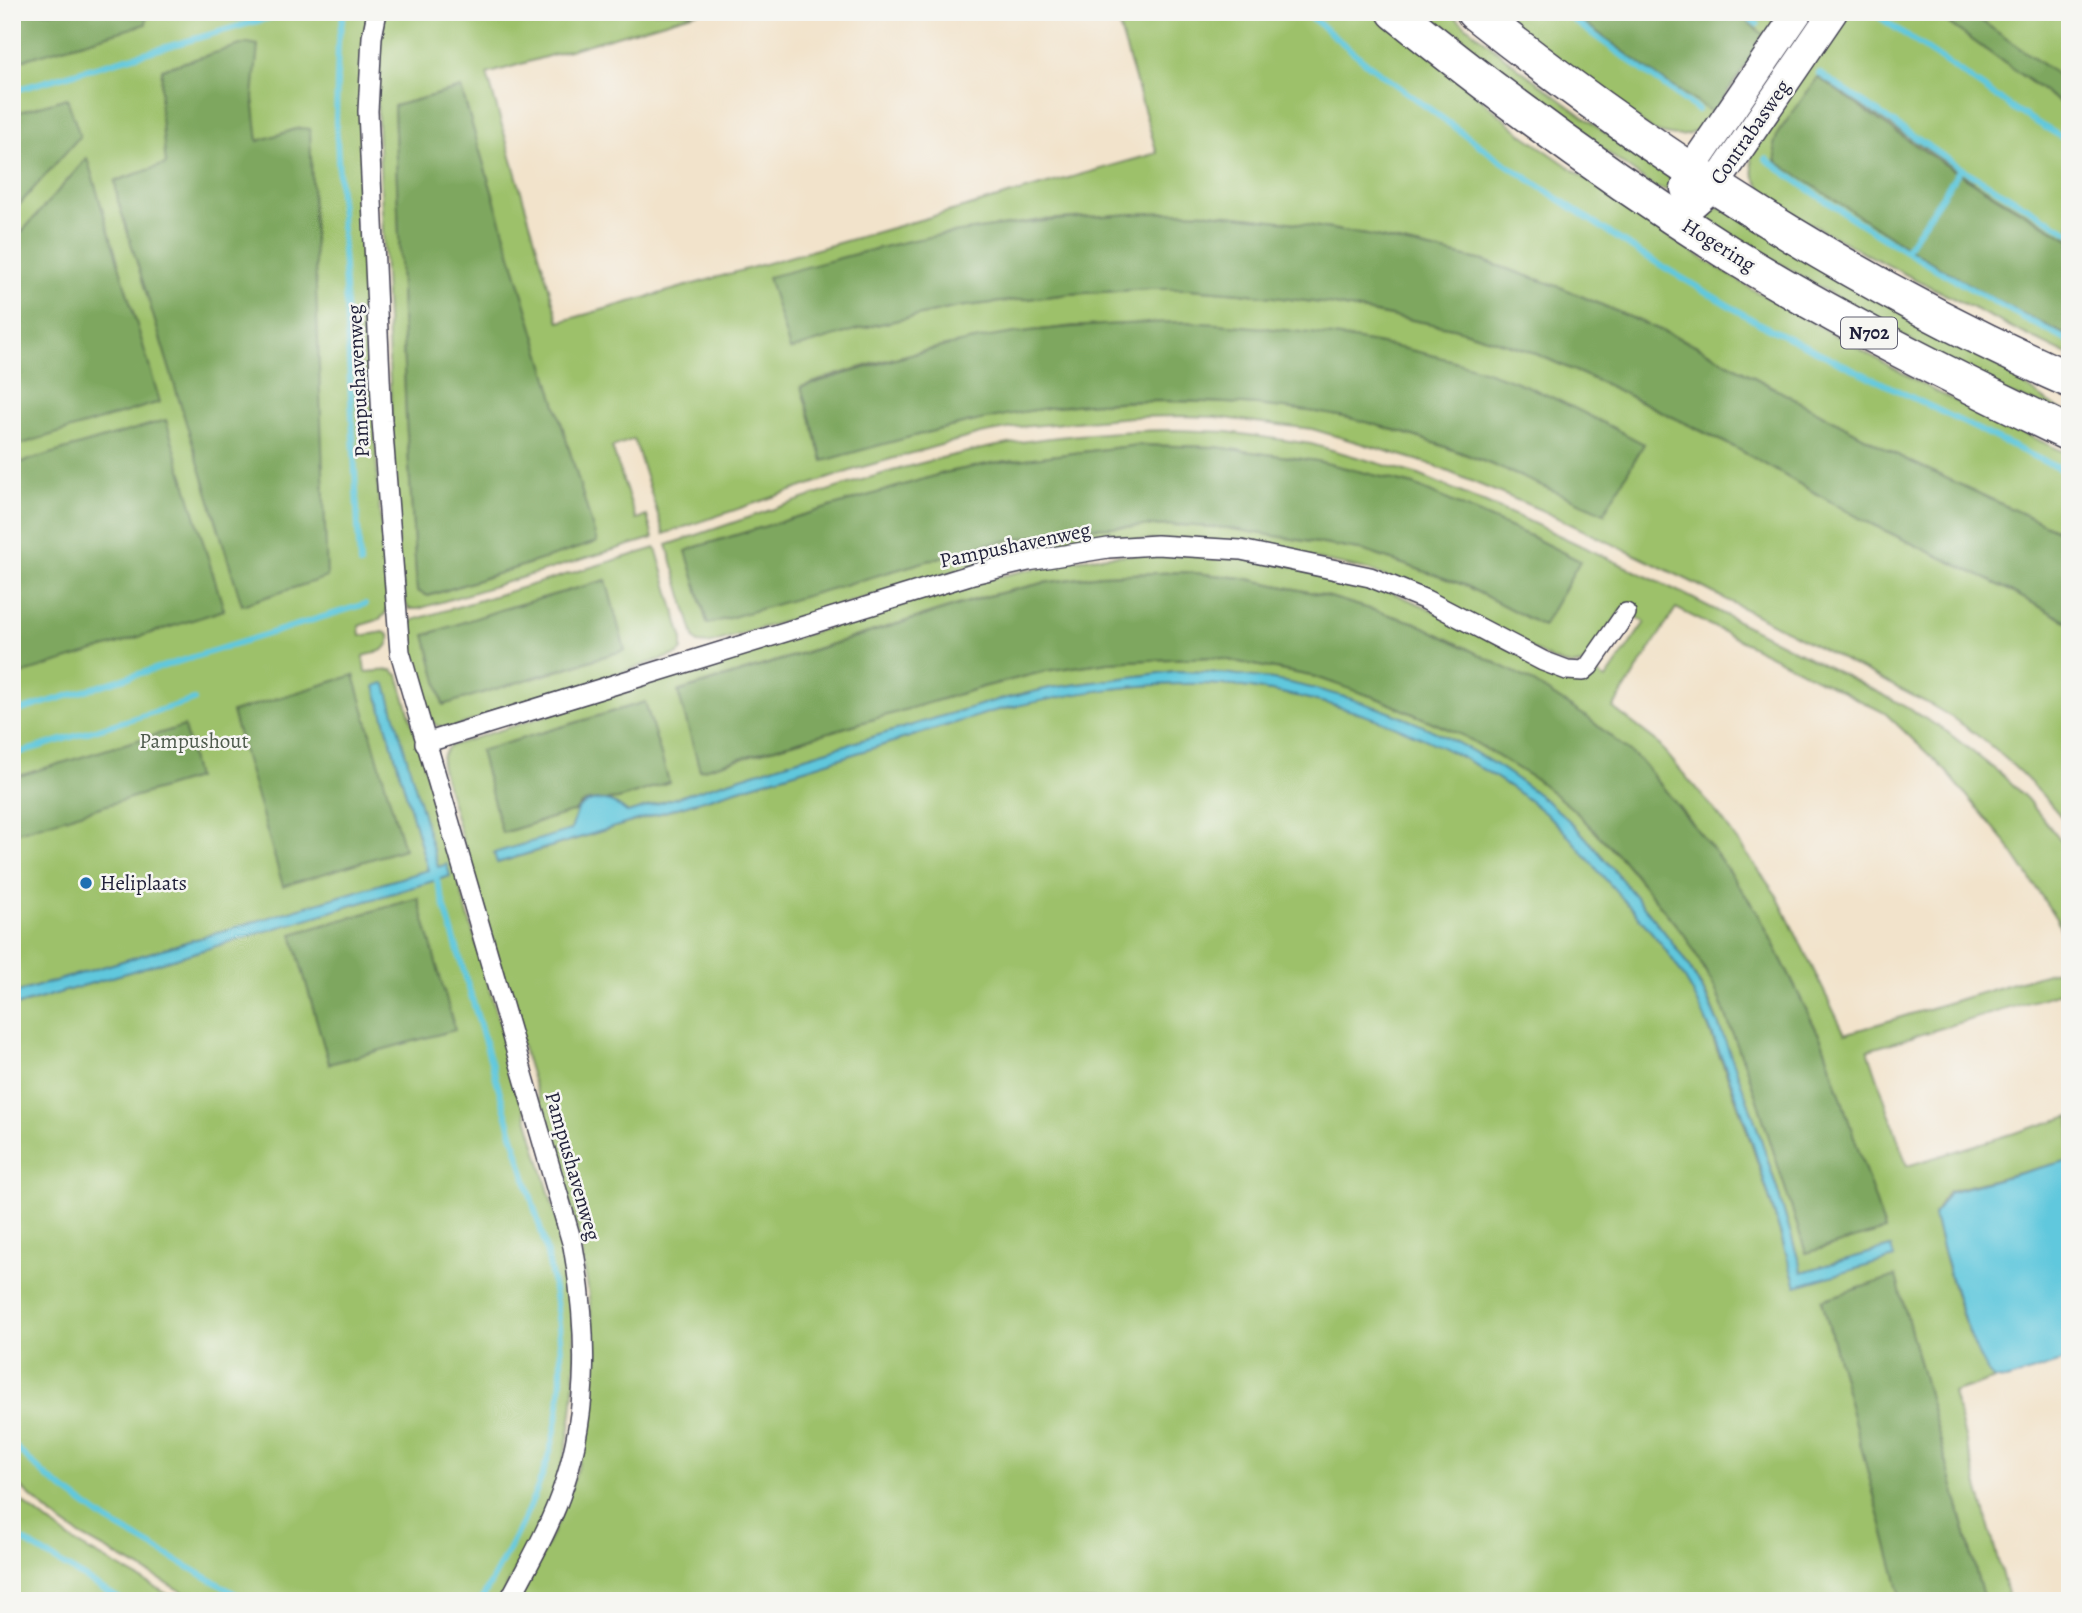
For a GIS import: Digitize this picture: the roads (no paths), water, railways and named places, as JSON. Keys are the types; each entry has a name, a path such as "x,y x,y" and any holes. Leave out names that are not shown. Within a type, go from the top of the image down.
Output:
{"highway":[{"name":"Hogering","path":"1395,12 1523,112 1676,219 1738,258 1957,380 2070,434"},
{"name":"N702","path":"1474,12 1545,67 1703,177 1846,266 1977,336 2070,380"}],"street":[{"name":"Pampushavenweg","path":"377,12 372,37 368,111 382,421 400,652 573,1246 582,1295 583,1392 574,1452 548,1525 509,1601"},
{"name":"Contrabasweg","path":"1676,219 1798,12"},
{"name":"Contrabasweg","path":"1703,177 1833,12"},
{"name":"Pampushavenweg","path":"425,743 973,574 1028,561 1108,548 1168,546 1241,550 1370,577 1426,600 1544,661 1567,670 1583,671 1589,666 1626,613"}],"water":[{"path":"1175,671 1280,681 1382,709 1478,754 1563,815 1598,851 1660,927 1704,993 1748,1102 1802,1272 1891,1247 1894,1258 1796,1286 1727,1071 1689,986 1657,939 1561,828 1517,791 1474,764 1427,740 1378,720 1327,704 1277,692 1227,685 1132,687 1063,697 994,711 497,863 494,853 571,830 578,809 590,801 610,802 628,813 990,702 1050,688"},
{"path":"383,683 386,685 438,867 447,864 450,876 12,1007 12,994 428,870 375,686"},
{"path":"2070,1160 2070,1359 2006,1380 1995,1379 1977,1353 1968,1329 1950,1276 1934,1215 1949,1192"}],"waterway":[{"path":"12,91 289,12"},
{"path":"344,12 338,41 336,121 360,564"},
{"path":"1305,12 1369,65 1497,158 1640,253 1760,324 2070,474"},
{"path":"1562,12 1698,110"},
{"path":"1742,12 1757,24"},
{"path":"1872,12 2019,112 2070,142"},
{"path":"1819,73 1961,168 2070,233"},
{"path":"1766,159 1839,210 1914,256 2070,342"},
{"path":"1905,251 1961,168"},
{"path":"12,713 365,604"},
{"path":"12,755 194,700"},
{"path":"435,874 542,1234 554,1290 561,1347 559,1404 547,1461 526,1515 481,1601"},
{"path":"12,1444 49,1479 109,1522 248,1601"},
{"path":"12,1534 123,1601"}],"place":[{"name":"Heliplaats","path":"86,883"}],"park label":[{"name":"Pampushout","path":"194,741"}]}
